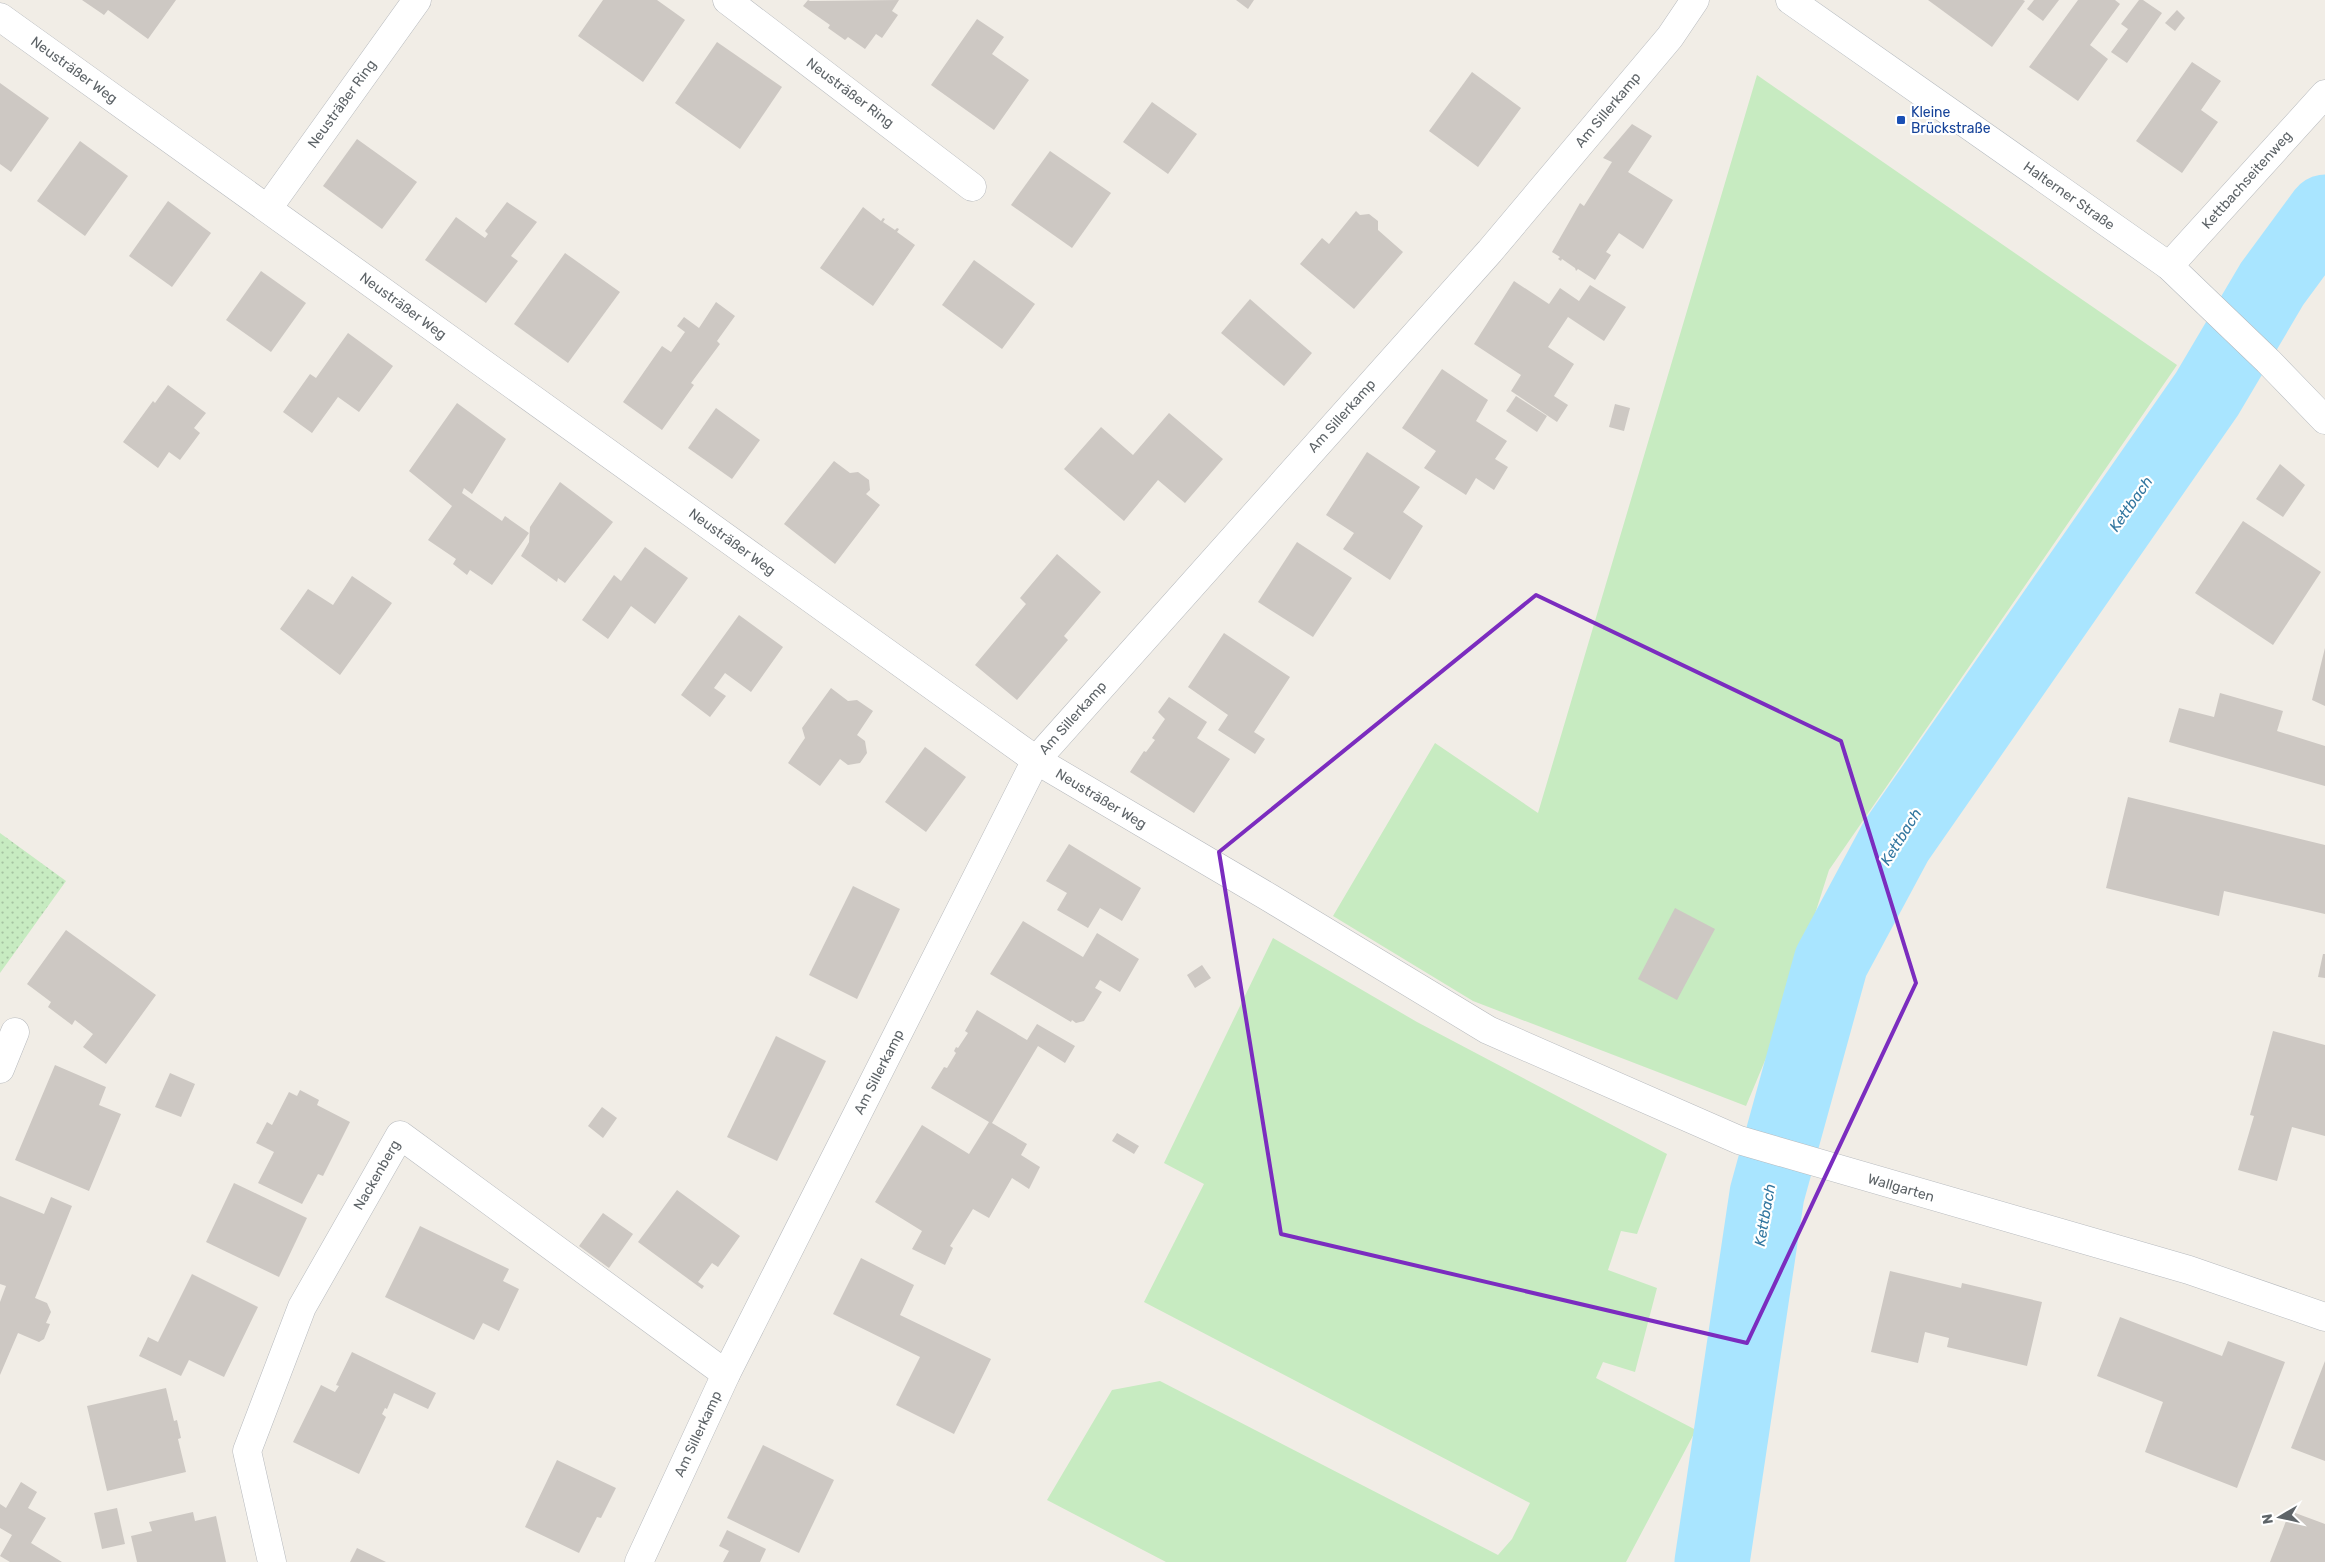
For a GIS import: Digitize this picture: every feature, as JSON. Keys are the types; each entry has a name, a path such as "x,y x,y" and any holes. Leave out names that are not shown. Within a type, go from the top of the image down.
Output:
{"street":[{"name":"Neusträßer Ring","path":"268,208 417,0"},
{"name":"Neusträßer Ring","path":"727,0 972,187"},
{"name":"Am Sillerkamp","path":"639,1562 726,1374 1036,760 1490,251 1670,37 1695,0"},
{"name":"Halterner Straße","path":"1790,0 2169,266 2268,361 2325,420"},
{"name":"Neusträßer Weg","path":"0,17 1036,760 1488,1030"},
{"name":"Kettbachseitenweg","path":"2169,266 2325,94"},
{"name":"Wallgarten","path":"1488,1030 1739,1140 2189,1270 2325,1317"},
{"path":"0,1069 16,1032"},
{"name":"Nackenberg","path":"272,1562 247,1451 302,1306 400,1135 726,1374"}],"highlighted area":[{"path":"1536,595 1841,741 1916,983 1747,1343 1281,1234 1219,852"}],"green space":[{"path":"1757,75 2177,365 1829,870 1779,1027 1746,1106 1473,1001 1333,916 1435,743 1538,813"},
{"path":"0,833 66,881 0,973"},
{"path":"1273,938 1417,1022 1667,1154 1637,1234 1621,1231 1608,1270 1657,1288 1635,1372 1603,1362 1596,1378 1696,1430 1626,1562 1166,1562 1047,1500 1112,1390 1160,1381 1498,1555 1512,1539 1530,1503 1144,1302 1204,1184 1164,1163"}],"building":[{"path":"82,0 176,0 148,39 108,10 104,15"},
{"path":"603,0 657,0 685,20 643,82 578,36"},
{"path":"808,0 899,0 892,11 898,15 882,38 876,34 865,49 848,37 845,40 828,28 830,25 803,6"},
{"path":"1236,0 1254,0 1248,9"},
{"path":"1928,0 2023,0 2025,1 1992,47"},
{"path":"2034,0 2059,0 2043,21 2027,9"},
{"path":"2078,0 2115,0 2120,4 2090,45 2108,59 2078,101 2029,67"},
{"path":"2139,0 2143,0 2162,13 2127,63 2111,52 2128,29 2121,24"},
{"path":"2177,10 2185,18 2175,31 2165,23"},
{"path":"977,19 1004,37 992,54 1029,80 994,130 931,85"},
{"path":"717,42 782,87 740,149 675,103"},
{"path":"2192,62 2221,81 2201,110 2218,122 2182,173 2136,141"},
{"path":"1472,72 1521,108 1478,167 1429,131"},
{"path":"0,83 49,118 11,172 0,164"},
{"path":"1152,102 1197,134 1168,174 1123,142"},
{"path":"1632,124 1652,136 1628,172 1673,200 1643,249 1619,233 1606,252 1611,255 1595,280 1578,269 1576,271 1575,268 1562,259 1561,261 1558,259 1560,257 1552,252 1580,203 1584,206 1612,162 1603,158"},
{"path":"357,139 417,182 382,229 323,186"},
{"path":"80,141 128,176 85,236 37,201"},
{"path":"1050,151 1111,193 1072,248 1011,205"},
{"path":"168,201 211,233 172,287 129,256"},
{"path":"507,202 537,222 511,256 518,261 486,303 425,260 456,217 485,238 488,234 485,231"},
{"path":"863,207 881,221 883,218 885,219 883,222 895,230 899,229 897,232 915,245 873,306 820,268"},
{"path":"1356,211 1360,215 1369,214 1378,221 1378,230 1403,252 1354,309 1300,264 1322,238 1329,244"},
{"path":"565,253 620,292 568,363 514,324"},
{"path":"974,260 1035,304 1002,349 942,305"},
{"path":"261,271 306,303 271,352 226,320"},
{"path":"1514,281 1549,304 1560,288 1579,301 1590,285 1626,307 1604,341 1568,317 1548,347 1574,364 1554,396 1568,405 1557,422 1511,391 1521,375 1474,344"},
{"path":"1250,299 1312,353 1284,386 1221,333"},
{"path":"716,302 735,316 717,341 720,344 691,383 694,385 662,430 623,402 662,346 671,352 685,332 677,326 684,317 699,328"},
{"path":"348,333 393,366 359,412 338,397 312,433 283,412 310,374 316,378"},
{"path":"1442,369 1488,400 1476,421 1507,441 1495,459 1508,467 1494,490 1476,478 1466,495 1424,468 1436,451 1402,428"},
{"path":"168,385 206,413 194,428 200,433 180,460 169,452 158,468 123,442 153,401 155,403"},
{"path":"1516,396 1547,416 1537,432 1506,411"},
{"path":"457,403 506,439 472,494 464,488 462,493 502,521 505,516 529,533 492,585 470,570 467,575 453,564 456,559 428,540 452,506 409,471"},
{"path":"1615,404 1630,408 1624,431 1609,427"},
{"path":"716,408 760,440 732,479 688,448"},
{"path":"1169,413 1223,459 1185,503 1158,480 1124,521 1064,469 1101,427 1133,455"},
{"path":"1367,452 1420,487 1403,512 1423,526 1390,580 1343,549 1354,533 1326,515"},
{"path":"834,461 850,473 858,472 869,480 870,490 866,494 880,505 835,564 784,524"},
{"path":"2280,464 2305,485 2283,517 2256,499"},
{"path":"560,482 613,522 565,583 558,578 557,582 521,556 529,542 530,527"},
{"path":"2243,521 2321,572 2273,645 2195,593"},
{"path":"1297,542 1352,578 1313,637 1258,602"},
{"path":"645,547 688,578 655,624 631,606 608,639 582,620 614,575 621,581"},
{"path":"1057,554 1101,592 1064,636 1068,640 1017,700 975,665 1026,604 1020,598"},
{"path":"352,576 392,603 340,675 280,629 308,589 333,605"},
{"path":"739,615 783,647 751,692 725,673 714,688 726,696 710,717 681,695"},
{"path":"1224,633 1290,677 1254,732 1265,739 1255,754 1218,730 1228,715 1188,687"},
{"path":"2325,648 2325,706 2312,700"},
{"path":"831,688 848,701 857,700 873,711 857,735 865,741 867,753 860,763 848,765 840,759 820,786 788,763 805,738 802,728"},
{"path":"2220,693 2283,711 2277,731 2325,746 2325,786 2169,742 2179,708 2214,717"},
{"path":"1169,697 1207,722 1197,738 1230,759 1194,813 1130,772 1144,751 1146,752 1155,740 1152,738 1165,719 1158,712"},
{"path":"925,747 966,777 926,832 885,802"},
{"path":"2128,797 2325,845 2325,914 2224,891 2219,916 2106,888"},
{"path":"1069,844 1141,888 1122,921 1100,908 1088,928 1057,910 1067,893 1046,881"},
{"path":"853,886 900,909 857,999 809,975"},
{"path":"1675,908 1715,929 1677,1000 1638,979"},
{"path":"1023,921 1083,957 1097,933 1139,959 1120,992 1100,980 1095,988 1102,992 1084,1021 1076,1023 1072,1020 1071,1022 990,974"},
{"path":"66,930 156,995 106,1064 83,1047 93,1034 75,1020 72,1025 48,1007 51,1002 27,984"},
{"path":"2323,954 2325,954 2325,978 2318,977"},
{"path":"1202,965 1211,978 1195,988 1187,975"},
{"path":"977,1010 1027,1040 1037,1024 1075,1046 1065,1063 1038,1046 992,1123 1027,1144 1021,1155 1040,1167 1029,1189 1012,1178 989,1218 973,1209 950,1246 953,1248 945,1265 912,1249 922,1231 875,1202 922,1125 969,1154 989,1122 931,1088 944,1067 947,1068 956,1053 954,1051 956,1047 958,1048 968,1033 965,1031"},
{"path":"2273,1031 2325,1045 2325,1136 2292,1127 2277,1181 2238,1170 2254,1116 2250,1115"},
{"path":"776,1036 826,1061 777,1161 727,1137"},
{"path":"55,1065 106,1087 99,1105 121,1114 89,1191 15,1160"},
{"path":"170,1073 195,1084 181,1117 155,1107"},
{"path":"300,1090 319,1100 317,1105 350,1122 323,1176 318,1174 302,1204 258,1183 274,1152 256,1143 267,1122 272,1125 289,1092 297,1096"},
{"path":"602,1107 617,1118 603,1138 588,1126"},
{"path":"1117,1133 1139,1146 1134,1154 1112,1141"},
{"path":"234,1183 307,1218 279,1277 206,1242"},
{"path":"677,1190 740,1236 718,1267 712,1263 698,1282 704,1286 702,1289 638,1242"},
{"path":"0,1196 44,1214 51,1197 72,1206 35,1298 47,1303 51,1312 46,1323 50,1324 44,1339 39,1342 18,1333 0,1375 0,1302 6,1286 0,1284"},
{"path":"603,1213 633,1234 609,1268 579,1246"},
{"path":"420,1226 509,1269 503,1281 519,1289 499,1331 483,1323 474,1340 385,1297"},
{"path":"861,1258 914,1285 900,1315 991,1359 954,1434 896,1405 920,1357 833,1314"},
{"path":"1890,1271 1961,1288 1962,1283 2042,1302 2027,1366 1947,1347 1949,1338 1925,1332 1918,1363 1871,1352"},
{"path":"192,1274 258,1307 224,1377 189,1360 181,1376 139,1356 148,1337 158,1342"},
{"path":"2120,1317 2222,1356 2228,1341 2285,1362 2237,1488 2145,1452 2163,1402 2097,1376"},
{"path":"352,1352 436,1393 428,1409 394,1393 387,1409 385,1408 382,1414 386,1417 359,1474 293,1442 321,1385 335,1392 339,1386 336,1385"},
{"path":"2325,1361 2325,1461 2291,1448"},
{"path":"166,1388 174,1421 177,1420 181,1438 178,1439 186,1472 107,1491 87,1406"},
{"path":"763,1445 834,1480 799,1553 727,1518"},
{"path":"557,1460 616,1488 601,1518 597,1517 579,1553 525,1527"},
{"path":"21,1482 37,1492 28,1508 46,1518 31,1543 62,1562 10,1562 0,1556 12,1535 0,1528 0,1504 6,1508"},
{"path":"117,1508 125,1544 102,1549 94,1513"},
{"path":"2290,1511 2325,1524 2325,1562 2270,1562"},
{"path":"193,1512 195,1521 216,1516 226,1562 137,1562 131,1536 152,1531 149,1522"},
{"path":"727,1530 766,1549 760,1562 723,1562 729,1551 719,1546"},
{"path":"357,1548 386,1562 350,1562"}],"waterway":[{"name":"Kettbach","path":"1712,1562 1767,1194 1831,962 1896,841 2207,394 2272,284 2325,212"}],"place":[{"name":"Kleine Brückstraße","path":"1901,120"}]}
